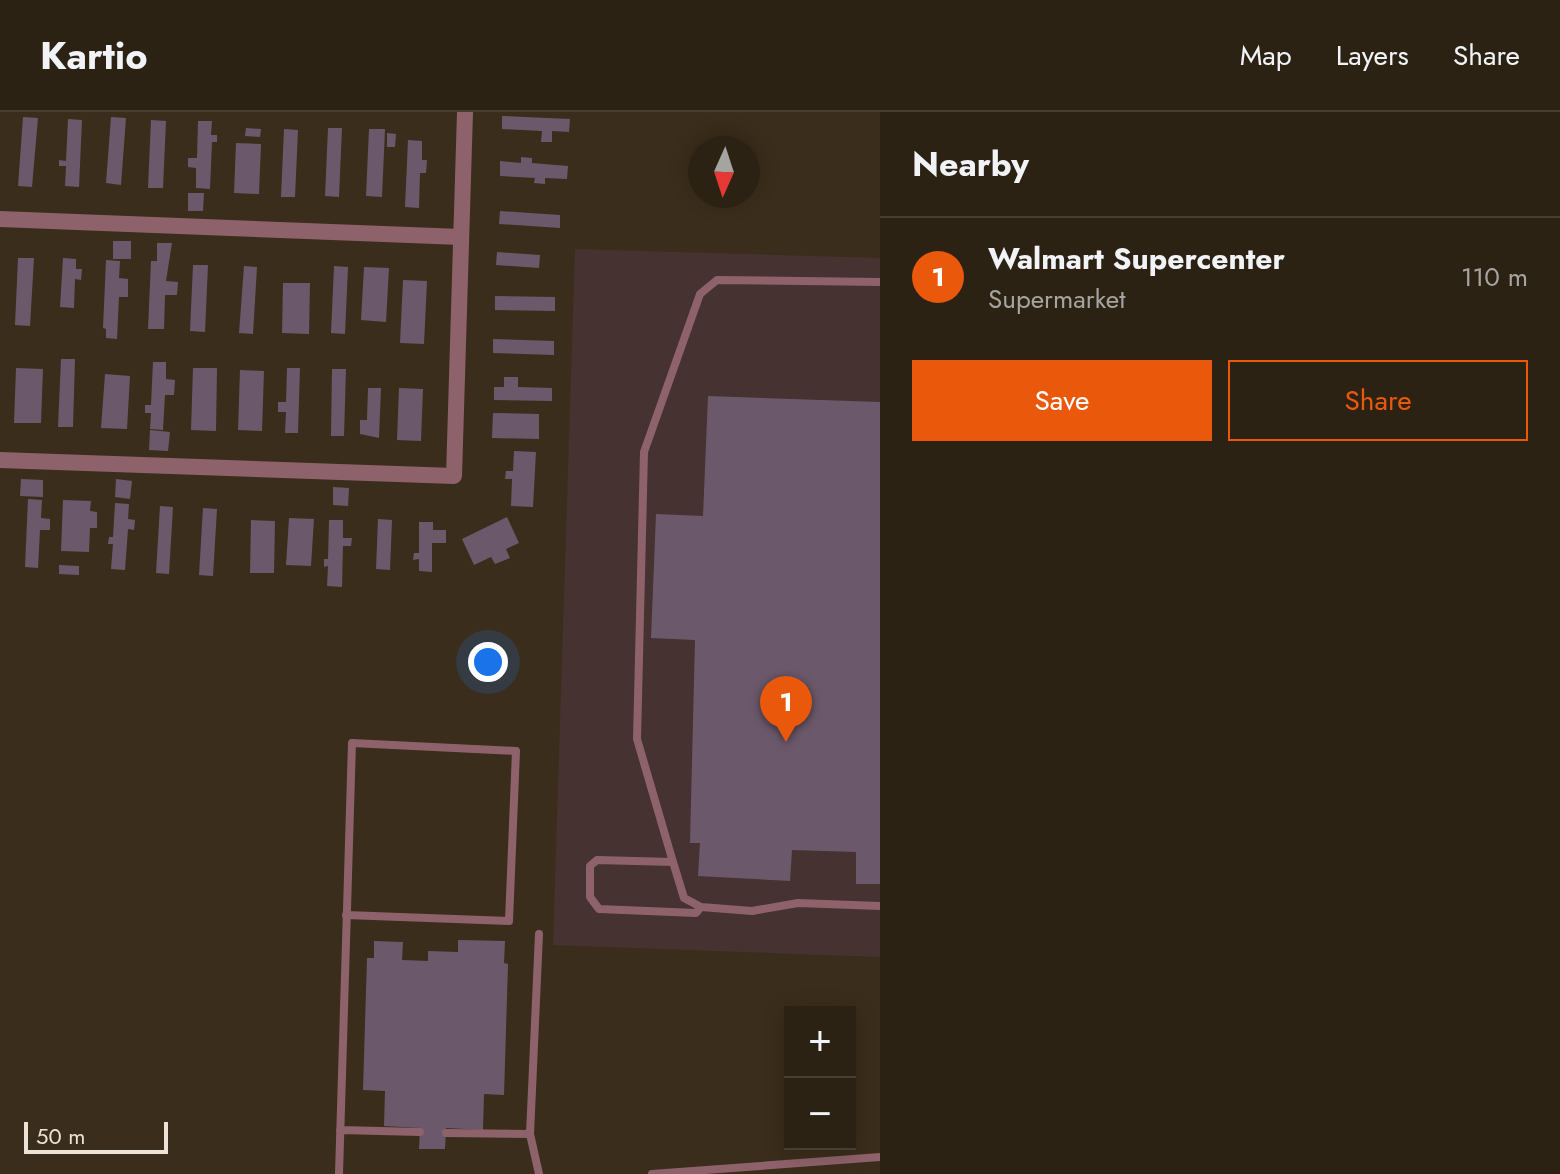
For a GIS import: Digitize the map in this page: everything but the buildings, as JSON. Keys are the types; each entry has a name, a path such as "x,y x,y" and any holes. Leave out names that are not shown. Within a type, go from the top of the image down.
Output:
{"street":[{"path":"0,460 454,476 465,112"},
{"path":"0,219 461,237"}],"lane":[{"path":"880,282 717,280 700,294 644,452 637,739 684,898 701,907 752,911 798,903 880,906"},
{"path":"339,1174 346,915 352,743 516,751 509,921 346,915"},
{"path":"673,862 597,860 590,866 590,897 599,909 696,913 701,907"},
{"path":"539,934 530,1134 539,1174"},
{"path":"340,1130 420,1132"},
{"path":"446,1133 530,1134"},
{"path":"652,1174 880,1157"}],"shaded area":[{"path":"575,249 880,258 880,957 553,945"}],"place":[{"name":"Walmart Supercenter","path":"786,742"}]}
